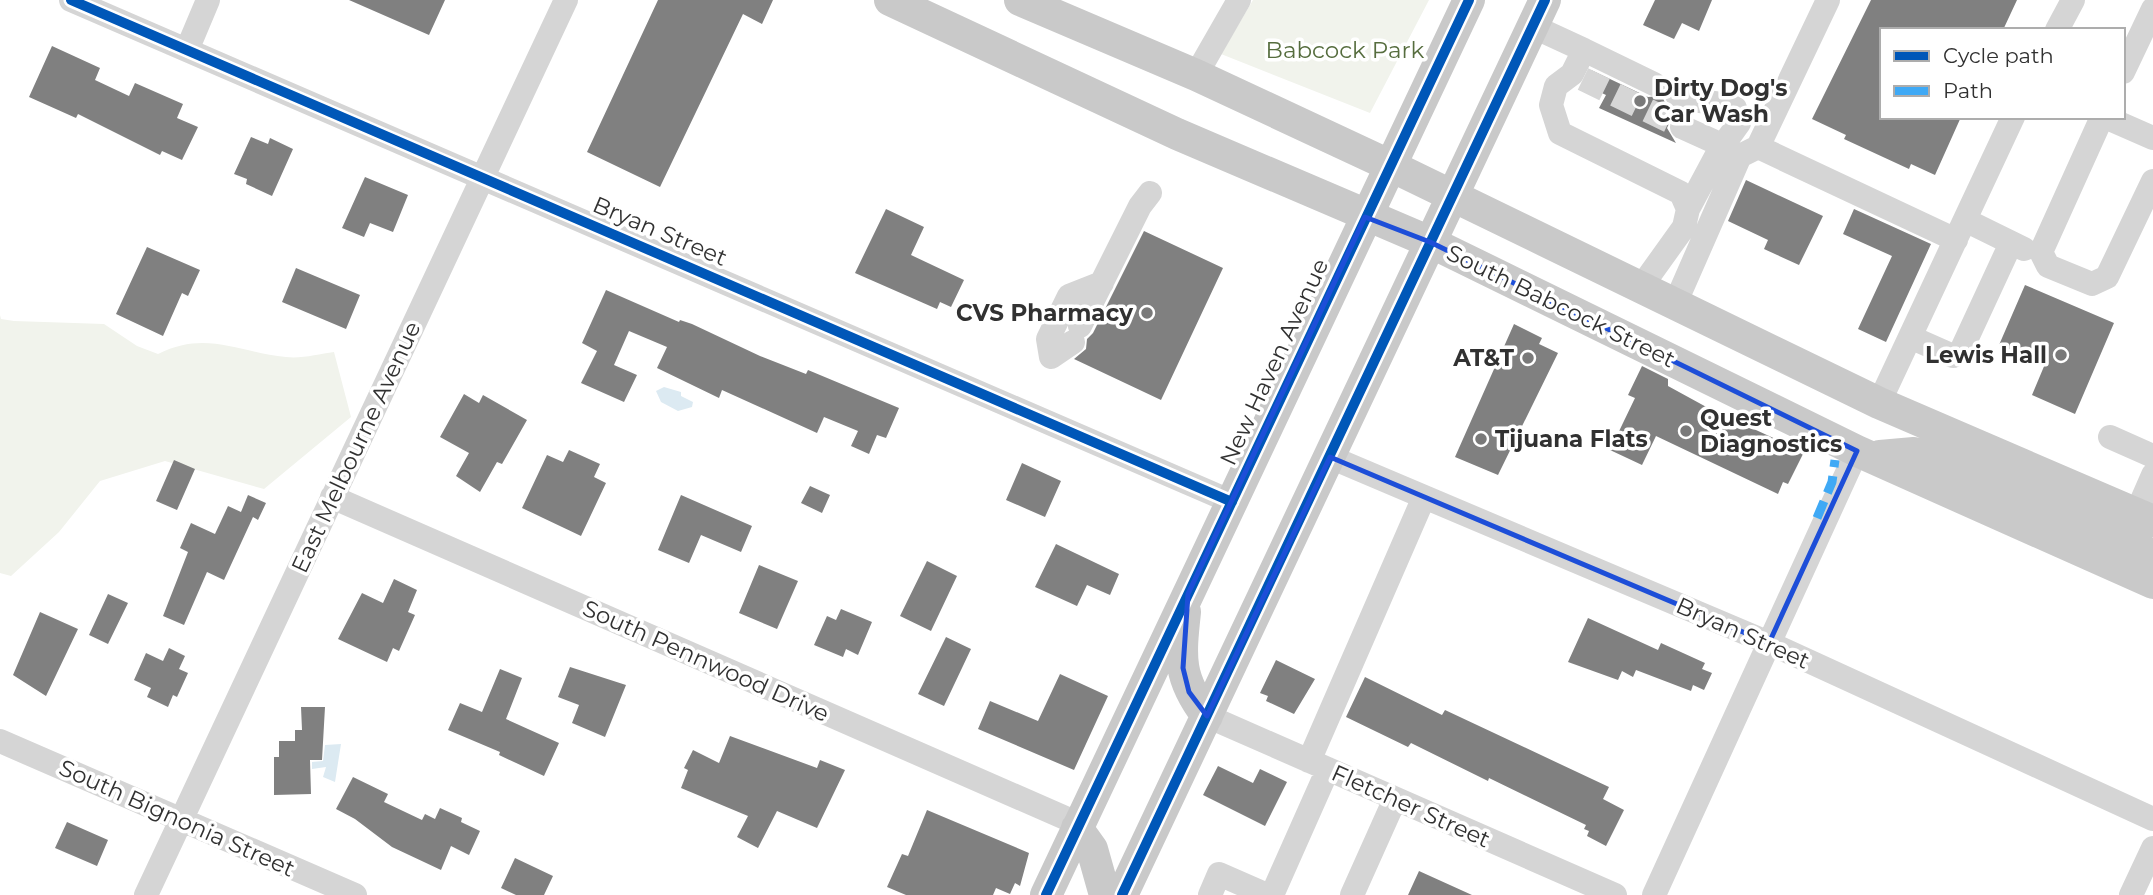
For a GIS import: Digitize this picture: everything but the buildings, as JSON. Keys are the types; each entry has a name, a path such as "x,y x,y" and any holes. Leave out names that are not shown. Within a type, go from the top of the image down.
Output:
{"main road":[{"name":"South Babcock Street","path":"890,0 1167,130 1365,217 1430,242 1864,454 2153,583"},
{"path":"1020,0 1196,75 1389,165 1879,403 2145,518"},
{"name":"New Haven Avenue","path":"1045,895 1469,0"},
{"path":"1122,895 1539,13"},
{"path":"1864,454 1914,453 1953,465 2153,555"},
{"path":"1188,594 1183,668 1189,692 1207,716"},
{"path":"1078,826 1092,849 1105,895"}],"street":[{"name":"Bryan Street","path":"71,0 1232,502"},
{"path":"187,50 208,0"},
{"name":"East Melbourne Avenue","path":"146,895 566,0"},
{"path":"1196,75 1239,0"},
{"path":"1675,304 1740,156 1758,147 1828,0"},
{"path":"2058,28 2073,0"},
{"path":"2125,68 2153,9"},
{"path":"1539,13 1584,50 1654,84"},
{"path":"1584,50 1578,77 1556,86 1551,105 1560,133 1681,193 1688,209"},
{"path":"1641,287 1684,227 1688,209 1740,123 1735,108 1721,102 1693,102 1676,94"},
{"path":"1879,403 2012,119"},
{"path":"2042,258 2041,252 2103,119"},
{"path":"2109,119 2153,138"},
{"path":"1682,127 1724,146"},
{"path":"1758,147 1960,230 2011,243 2042,258 2048,266 2092,284 2099,283 2107,276 2153,181"},
{"path":"1102,283 1069,296 1048,339 1051,357 1077,334 1140,206 1150,193"},
{"path":"1910,337 1953,356 1961,351 2011,243"},
{"path":"2110,437 2153,456"},
{"path":"1654,895 1769,643 1864,454"},
{"name":"Bryan Street","path":"1330,457 1769,643 2153,819"},
{"path":"2145,518 2153,475"},
{"name":"South Pennwood Drive","path":"332,497 1078,826"},
{"path":"1210,895 1219,874 1269,895 1424,497"},
{"name":"Fletcher Street","path":"1207,716 1615,895"},
{"name":"South Bignonia Street","path":"0,741 355,895"},
{"path":"1352,895 1395,799"},
{"path":"2131,895 2153,848"}],"highlighted area":[{"path":"1365,217 1430,242 1857,451 1769,643 1330,457 1207,716 1189,692 1183,668 1188,594"}],"green space":[{"name":"Babcock Park","path":"1253,0 1429,0 1370,113 1221,54"},
{"path":"0,315 1,319 14,321 104,324 137,346 158,354 175,347 207,343 292,357 334,352 351,417 264,489 165,461 100,481 59,532 11,576 0,573"}],"shaded area":[{"path":"664,387 681,392 681,396 693,402 692,407 678,411 661,402 656,391"},
{"path":"341,744 335,782 323,777 326,767 312,769 312,762 323,761 325,745"}],"tunnel":[{"path":"1583,79 1682,127"}],"marked path":[{"path":"1817,518 1832,482 1835,460"}],"cycle path":[{"path":"71,0 1232,502"},
{"path":"1046,895 1469,0"},
{"path":"1122,895 1545,0"}],"place":[{"name":"Dirty Dog's Car Wash","path":"1640,101"},
{"name":"CVS Pharmacy","path":"1147,313"},
{"name":"Lewis Hall","path":"2061,355"},
{"name":"AT&T","path":"1528,358"},
{"name":"Quest Diagnostics","path":"1686,431"},
{"name":"Tijuana Flats","path":"1481,439"}]}
